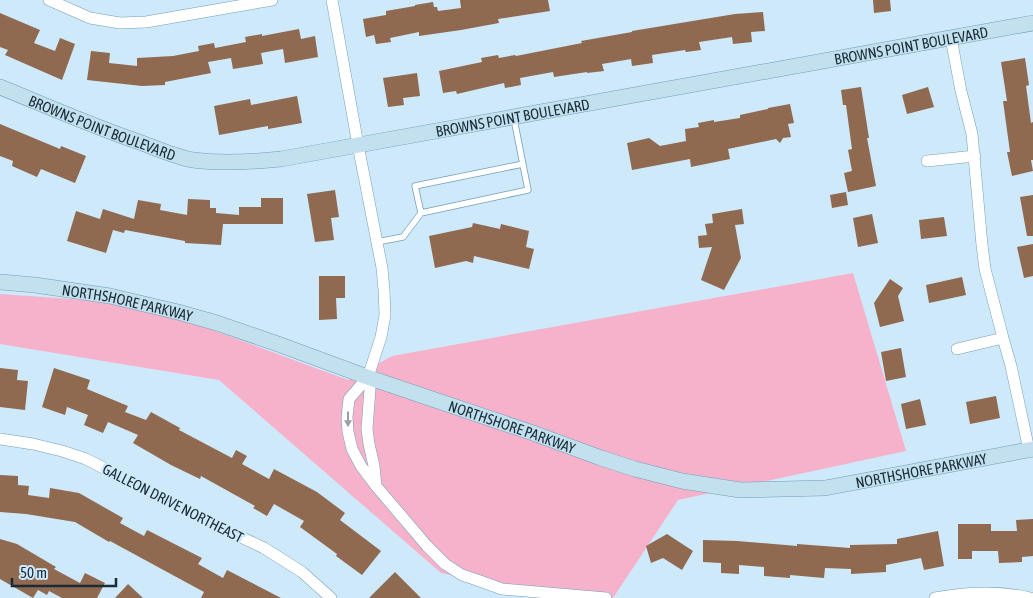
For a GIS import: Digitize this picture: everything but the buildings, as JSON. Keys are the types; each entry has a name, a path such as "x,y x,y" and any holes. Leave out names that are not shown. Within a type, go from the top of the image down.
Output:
{"street":[{"path":"48,0 90,18 120,24 146,22 272,0"},
{"path":"332,0 382,268 385,315 381,337 368,377 349,399 347,417 352,449 361,466 376,486 426,546 445,564 462,575 478,580 500,593 606,598"},
{"name":"BROWNS POINT BOULEVARD","path":"0,87 116,134 191,159 231,163 254,162 280,159 1033,23"},
{"path":"951,38 961,92 972,134 984,261 1031,450"},
{"path":"927,161 975,156"},
{"name":"NORTHSHORE PARKWAY","path":"0,282 36,285 110,296 217,323 635,469 682,481 740,490 826,488 1031,450"},
{"path":"957,349 1002,338"},
{"path":"368,377 370,389 367,429 376,486"},
{"name":"GALLEON DRIVE NORTHEAST","path":"0,439 33,444 86,459 264,548 302,572 331,598"},
{"path":"935,598 994,592 1030,598"}],"lane":[{"path":"377,242 403,237 421,213 528,190 514,117"},
{"path":"421,213 415,186 523,164"}],"shaded area":[{"path":"853,273 906,451 678,500 613,598 563,598 441,573 219,380 0,344 0,294 143,304 348,380 392,356"}]}
